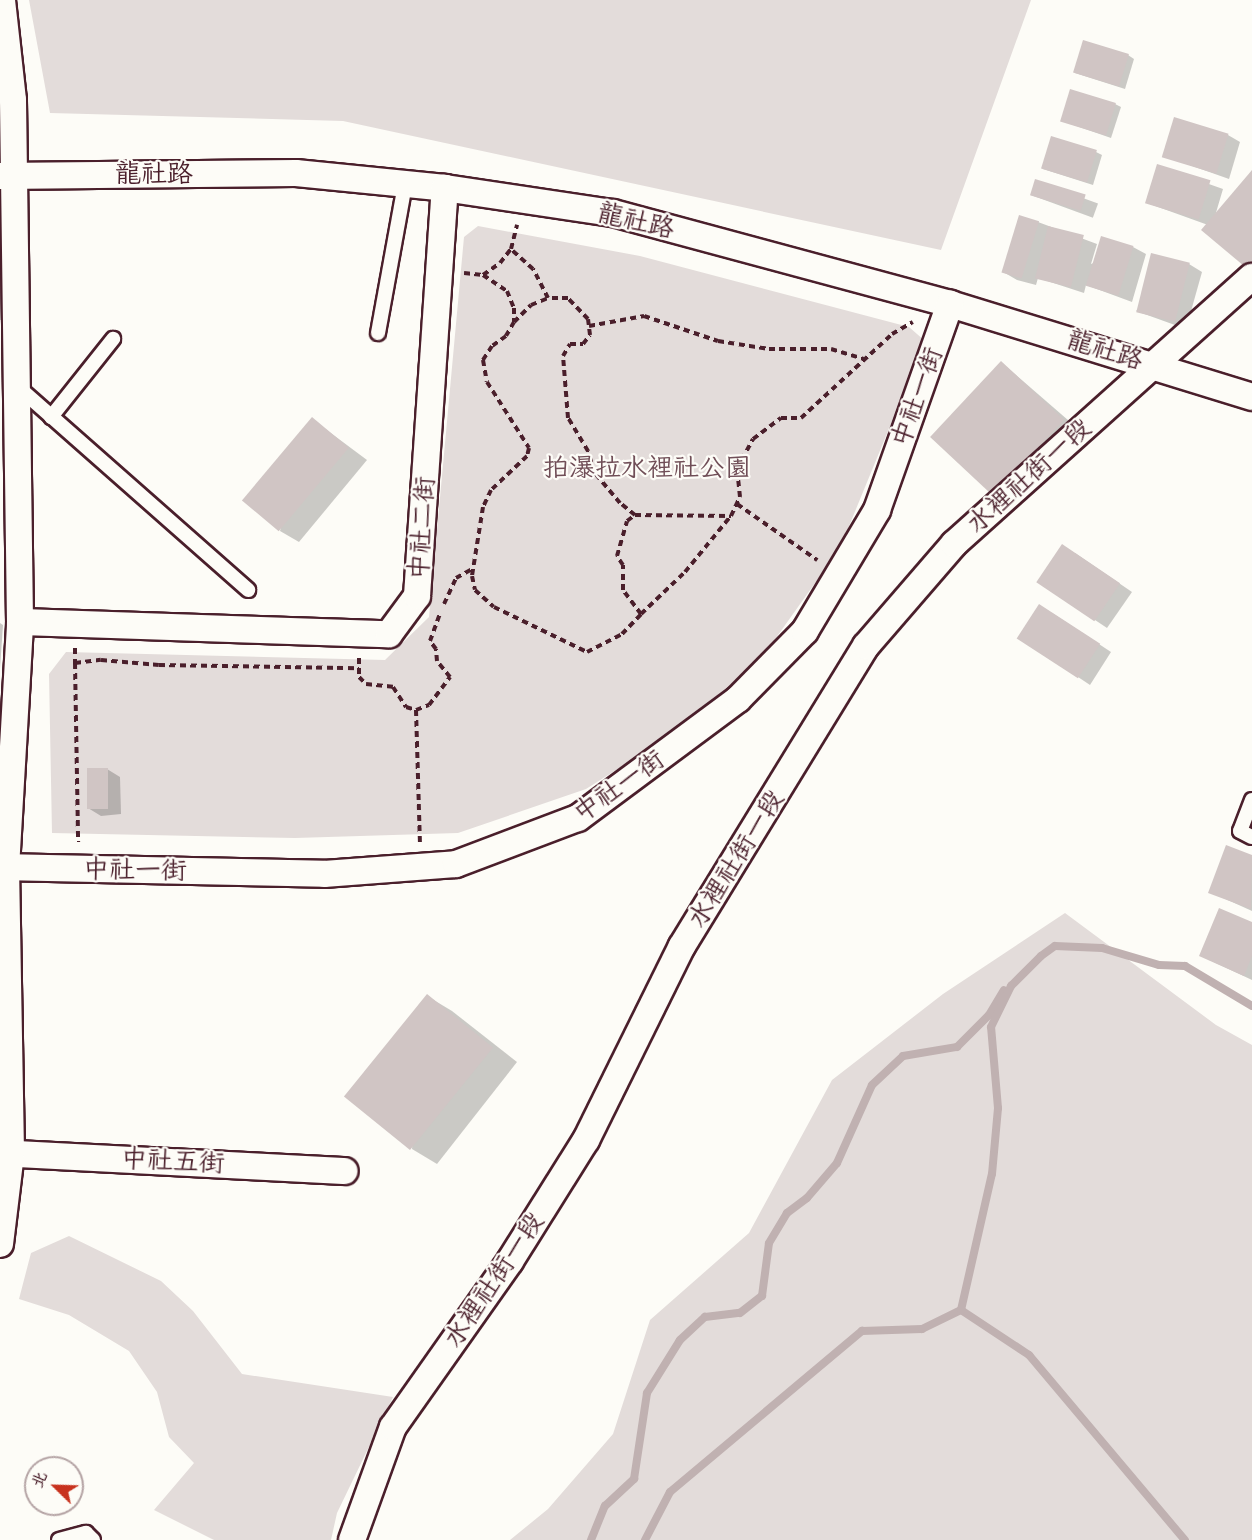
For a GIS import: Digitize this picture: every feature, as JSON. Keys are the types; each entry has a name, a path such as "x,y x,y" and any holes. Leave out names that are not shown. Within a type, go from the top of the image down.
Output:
{"street":[{"path":"0,1244 6,1153 3,868 20,622 16,385 6,175 14,100 2,0"},
{"name":"龍社路","path":"6,175 296,173 445,188 614,213 950,303 1252,397"},
{"name":"中社二街","path":"20,622 389,634 417,596 445,188"},
{"name":"水裡社街一段","path":"352,1540 393,1427 510,1261 586,1140 682,946 866,646 954,544 1152,364 1252,277"},
{"name":"中社一街","path":"3,868 324,874 456,864 578,818 738,699 805,631 877,510 950,303"},
{"name":"中社五街","path":"6,1153 345,1170"}],"lane":[{"path":"378,333 405,184"},
{"path":"51,417 113,339"},
{"path":"16,385 248,590"},
{"path":"1246,834 1252,800"},
{"path":"59,1540 86,1533 93,1540"}],"path":[{"path":"483,275 511,249 517,220"},
{"path":"511,249 533,269 548,298"},
{"path":"459,272 483,275 507,291 514,308 514,322"},
{"path":"635,515 620,503 594,472 588,451 568,418 563,356 570,344 583,344 590,335 589,326 577,304 568,298 548,298 531,305 483,360 490,390 528,448 527,456 490,490 477,530 472,569 475,590 484,600 587,652 622,634 685,572 730,516 737,504 737,468 753,439 781,418 801,418 892,334 918,319"},
{"path":"589,326 644,316 718,341 769,349 831,350 863,359"},
{"path":"737,504 821,562"},
{"path":"641,614 623,590 623,565 618,556 627,520 635,515 730,516"},
{"path":"361,647 359,677 366,684 393,687 406,707 416,710 429,705 450,677 437,661 436,649 430,641 456,578 472,569"},
{"path":"75,639 78,843"},
{"path":"75,663 101,660 159,665 359,668"},
{"path":"416,710 420,850"}],"green space":[{"path":"29,0 1031,0 941,250 343,121 50,113"},
{"name":"拍瀑拉水裡社公園","path":"478,226 640,256 909,327 925,341 840,548 736,694 586,789 458,833 295,838 52,833 49,674 66,652 385,660 429,617 464,237"},
{"path":"1065,913 1216,1025 1252,1045 1252,1540 510,1540 548,1509 613,1434 650,1320 749,1233 832,1080 943,994"},
{"path":"69,1236 161,1281 193,1311 242,1374 393,1397 337,1513 331,1540 214,1540 154,1510 194,1463 169,1437 157,1392 129,1351 69,1315 19,1299 31,1253"}],"building":[{"path":"1083,40 1129,54 1119,87 1073,73"},
{"path":"1070,89 1116,103 1106,136 1060,122"},
{"path":"1174,117 1229,134 1216,174 1162,157"},
{"path":"1051,136 1097,150 1087,183 1041,169"},
{"path":"1157,164 1211,180 1199,220 1145,203"},
{"path":"1252,170 1252,269 1250,271 1201,230"},
{"path":"1035,179 1086,194 1081,211 1030,195"},
{"path":"1019,215 1039,221 1022,279 1001,272"},
{"path":"1048,226 1084,235 1071,287 1035,278"},
{"path":"1101,236 1134,246 1118,296 1086,286"},
{"path":"1151,253 1190,263 1175,322 1136,312"},
{"path":"1001,361 1064,420 993,496 930,437"},
{"path":"312,417 349,448 279,531 242,500"},
{"path":"1062,544 1120,583 1094,621 1036,582"},
{"path":"1039,604 1100,644 1078,678 1017,638"},
{"path":"87,768 108,768 108,809 87,809"},
{"path":"1226,845 1252,855 1251,909 1208,893"},
{"path":"1219,908 1252,922 1252,956 1244,976 1199,956"},
{"path":"427,994 493,1047 410,1150 344,1097"}],"waterway":[{"path":"645,1540 670,1492 862,1331 922,1329 961,1310 992,1174 998,1108 991,1027 1011,986 1041,956 1055,946 1102,948 1159,965 1185,966 1252,1006"},
{"path":"591,1540 605,1506 634,1479 647,1393 680,1340 705,1317 740,1313 762,1296 769,1243 787,1213 807,1198 837,1163 872,1085 903,1056 957,1047 989,1015 1004,990"},
{"path":"961,1310 1029,1355 1185,1540"}]}
